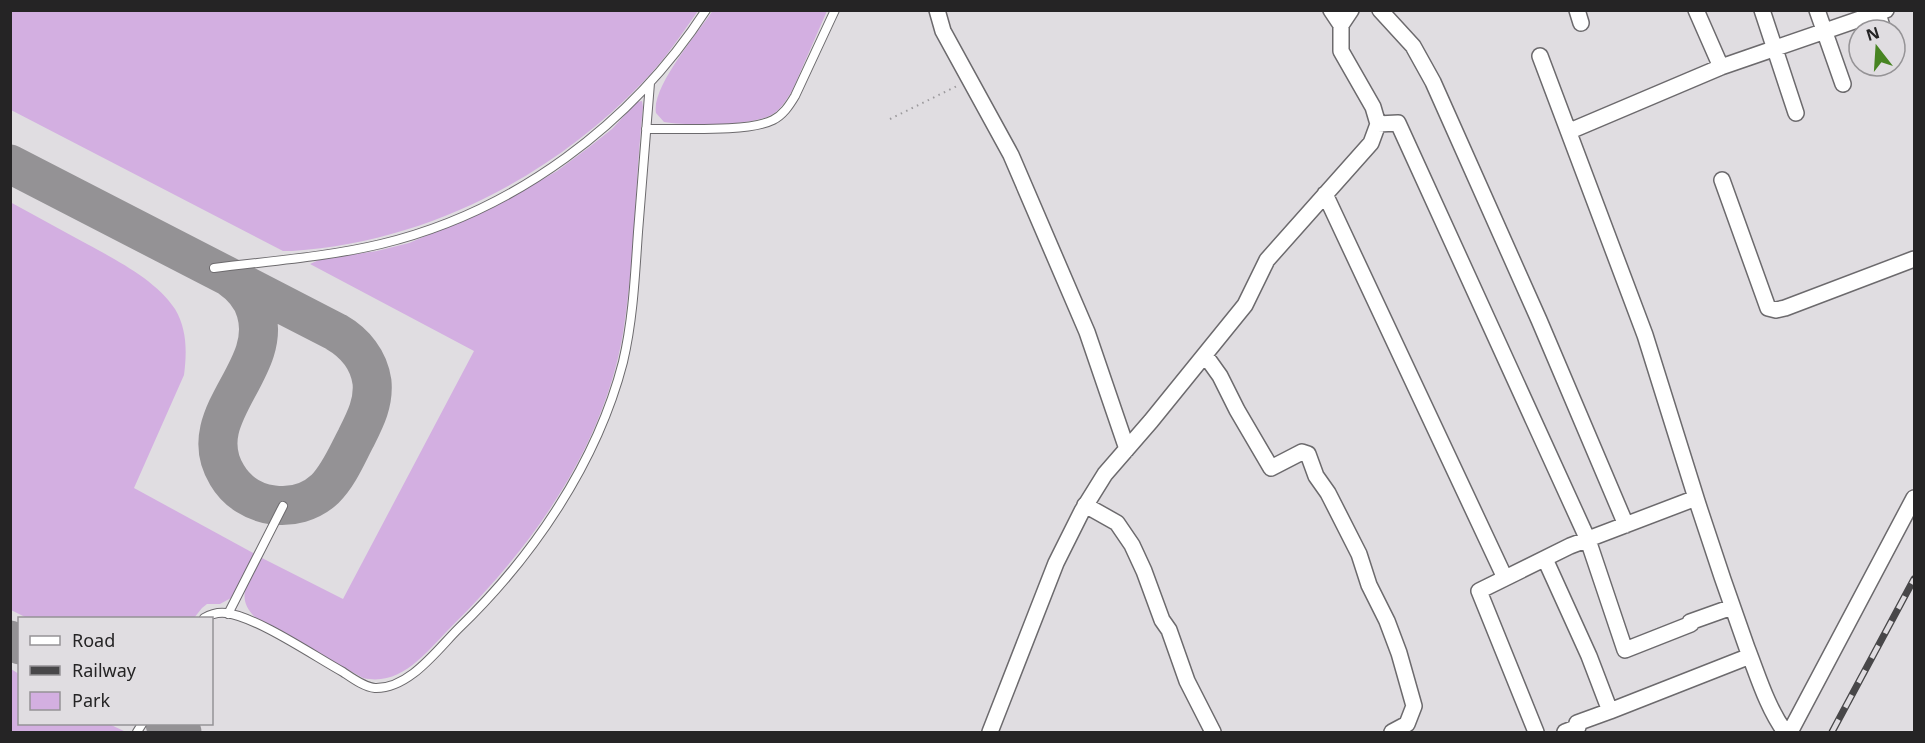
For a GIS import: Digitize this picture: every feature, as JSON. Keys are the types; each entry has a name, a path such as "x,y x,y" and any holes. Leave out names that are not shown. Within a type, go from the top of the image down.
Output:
{"street":[{"path":"937,10 943,31 1011,155 1087,332 1127,449"},
{"path":"990,732 1056,563 1085,505 1105,474 1245,305 1268,260 1371,143 1378,124 1374,107 1341,51 1341,25 1331,10"},
{"path":"1341,25 1351,10"},
{"path":"1380,10 1413,46 1433,82 1539,320 1626,525"},
{"path":"1696,10 1720,67"},
{"path":"1762,10 1796,113"},
{"path":"1817,10 1843,84"},
{"path":"1570,131 1720,67 1880,11"},
{"path":"1540,56 1645,335 1732,607 1774,718 1785,732"},
{"path":"1378,124 1398,123 1588,540 1625,650 1732,607"},
{"path":"1722,180 1768,308 1776,310 1785,308 1914,259"},
{"path":"1325,194 1506,578"},
{"path":"1205,355 1220,376 1271,468 1302,452 1308,454 1316,476 1328,493 1359,554 1369,585 1387,621 1414,706 1407,724 1392,732"},
{"path":"1536,732 1479,591 1588,540 1696,498"},
{"path":"1790,732 1914,498"},
{"path":"1085,505 1117,523 1131,545 1144,571 1162,620 1169,630 1187,681 1213,732"},
{"path":"1545,559 1610,711"},
{"path":"1565,732 1578,727 1576,723 1750,656"}],"lane":[{"path":"214,268 379,245 402,239 467,214 505,196 558,164 603,129 650,83 682,46 706,10"},
{"path":"646,129 746,127 779,116 795,96 835,10"},
{"path":"206,617 214,614 228,614 249,621 361,683 375,688 397,683 419,667 477,611 504,581 542,531 563,498 592,443 615,386 625,352 650,83"},
{"path":"228,614 283,506"}],"path":[{"path":"890,120 970,79"}],"green space":[{"path":"713,10 827,11 792,91 775,113 762,119 735,123 664,122 656,113 656,102 661,89 677,60"},
{"path":"10,11 698,11 665,57 642,83 606,117 567,148 526,176 483,199 437,219 390,234 342,245 283,251 11,110"},
{"path":"642,101 630,277 623,333 613,375 600,416 582,455 536,529 482,595 433,646 413,665 390,677 363,678 257,619 246,603 245,589 260,557 343,599 474,351 310,264 321,259 377,251 409,243 496,206 557,171 612,129 637,102"},
{"path":"10,202 135,272 157,289 175,309 182,325 185,341 184,375 134,488 255,554 231,598 220,604 207,604 195,617 25,617 11,610"},
{"path":"11,669 18,673 18,725 111,725 126,732 11,732"}],"taxiway":[{"path":"10,164 336,332 355,347 368,366 372,382 372,397 368,411 363,425 334,478 313,498 300,503 273,505 247,495 227,475 219,453 219,433 225,413 254,354 258,334 256,312 252,301 229,277"},
{"path":"10,640 18,644"},
{"path":"167,725 182,732"}],"railway":[{"path":"1832,732 1914,579"}]}
